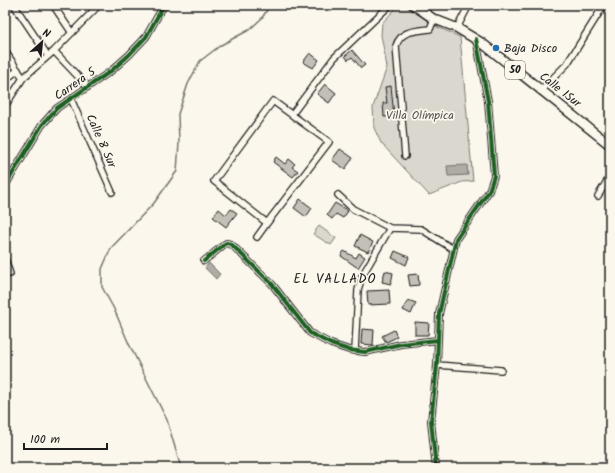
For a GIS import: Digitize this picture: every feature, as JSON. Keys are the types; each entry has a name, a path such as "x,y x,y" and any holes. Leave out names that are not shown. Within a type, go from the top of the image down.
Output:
{"highway":[{"name":"Calle 1Sur","path":"413,5 434,19 456,28 476,39 610,145"}],"street":[{"path":"14,5 48,56"},
{"path":"5,106 23,78 54,51 99,5"},
{"name":"Carrera 5","path":"5,186 42,125 57,108 111,71 129,55 146,37 164,5"},
{"path":"292,114 334,58 390,5"},
{"path":"456,28 469,5"},
{"path":"540,90 567,64 604,5"},
{"path":"55,6 72,33"},
{"path":"405,156 396,46 400,37 404,34 430,29 434,19"},
{"path":"436,468 431,421 437,365 439,314 456,239 489,191 494,176 488,101 476,39"},
{"path":"5,51 23,78"},
{"path":"54,51 88,87"},
{"path":"5,80 18,70"},
{"name":"Calle 8 Sur","path":"71,99 112,192"},
{"path":"257,237 328,142 273,101 214,181 267,223"},
{"path":"598,196 610,176"},
{"path":"338,195 353,209 390,228 421,229 454,250"},
{"path":"355,351 358,290 362,276 390,228"},
{"path":"204,261 228,242 272,284 310,333 331,344 355,351 365,352 401,344 438,340"},
{"path":"5,259 10,274"},
{"path":"437,365 501,370"}],"green space":[{"name":"Villa Olímpica","path":"399,5 405,5 435,26 460,37 473,181 462,182 429,195 381,143 374,128 373,107 387,67 381,35 382,23"},
{"path":"319,226 336,238 331,245 313,234"}],"shaded area":[{"path":"467,165 468,175 448,176 447,166"},
{"path":"209,263 220,274 216,279 205,268"}],"building":[{"path":"352,50 365,65 361,68 352,57 348,60 345,56"},
{"path":"310,53 319,60 313,68 303,62"},
{"path":"325,84 336,93 329,103 317,94"},
{"path":"391,86 394,116 384,117 383,103 387,103 385,87"},
{"path":"340,149 353,158 345,169 332,160"},
{"path":"276,157 285,164 289,159 295,164 292,167 298,171 293,177 273,162"},
{"path":"300,199 312,208 306,217 294,208"},
{"path":"335,203 348,211 343,218 336,214 332,219 327,215"},
{"path":"219,209 226,215 231,209 237,213 226,227 213,217"},
{"path":"360,235 373,242 368,252 355,246"},
{"path":"344,251 356,258 359,253 365,257 358,268 341,256"},
{"path":"395,251 409,257 406,265 392,258"},
{"path":"385,271 393,273 391,284 382,282"},
{"path":"418,274 419,285 410,286 408,275"},
{"path":"389,290 390,304 368,305 367,291"},
{"path":"408,300 416,303 411,314 403,310"},
{"path":"415,322 429,323 428,335 415,335"},
{"path":"362,329 374,330 373,345 361,344"},
{"path":"394,330 397,337 386,342 382,336"}],"waterway":[{"path":"181,468 167,420 102,287 102,269 111,248 154,203 177,171 179,143 178,114 188,84 200,61 221,45 249,30 262,18 270,5"}],"cycle path":[{"path":"5,186 42,125 57,108 111,71 129,55 146,37 164,5"},
{"path":"436,468 431,421 437,365 439,314 456,239 489,191 494,176 488,101 476,39"},
{"path":"204,261 226,243 231,244 272,284 310,333 331,344 349,350 365,352 401,344 438,340"}],"place":[{"name":"Baja Disco","path":"496,48"}],"district":[{"name":"EL VALLADO","path":"335,279"}]}
